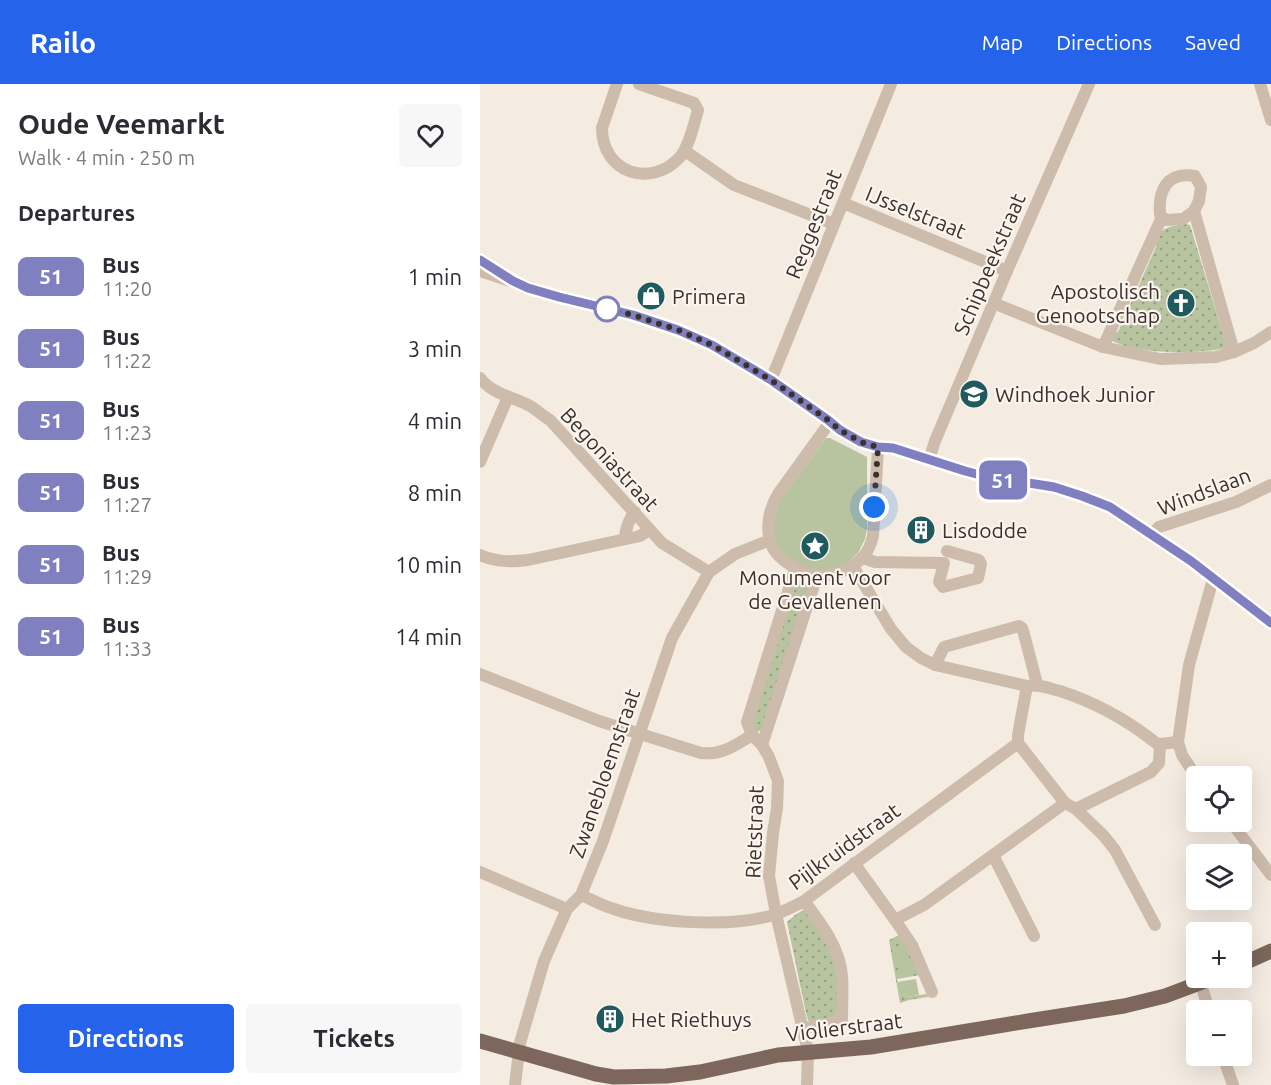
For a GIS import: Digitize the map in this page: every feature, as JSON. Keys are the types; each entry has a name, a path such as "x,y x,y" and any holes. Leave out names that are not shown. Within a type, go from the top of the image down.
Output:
{"main road":[{"path":"1252,960 1271,951"},
{"name":"Violierstraat","path":"480,1041 628,1081 666,1076 701,1079 768,1058 871,1047 1124,1006 1187,988"}],"street":[{"path":"617,84 602,128 605,149 614,162 625,170 632,173 650,174 666,169 685,151 698,112 696,105 639,84"},
{"name":"Reggestraat","path":"771,380 891,84"},
{"name":"Schipbeekstraat","path":"929,460 993,303 1089,84"},
{"path":"1260,84 1271,120"},
{"path":"685,151 734,185 834,224"},
{"path":"1185,174 1195,176 1201,187 1199,201 1194,211 1184,219 1166,220 1162,217 1159,204 1166,184 1173,178 1185,174"},
{"name":"IJsselstraat","path":"843,203 1007,271"},
{"path":"1194,211 1234,352"},
{"path":"1103,347 1162,217"},
{"path":"483,269 559,297 622,312 678,330 712,345 771,380 840,430 861,442 893,448 975,474 1054,487 1110,507 1191,561 1271,623"},
{"path":"993,303 1103,347 1160,359 1216,357 1254,343 1271,332"},
{"name":"Begoniastraat","path":"480,378 483,383 508,398 529,406 550,420 662,543 709,572"},
{"path":"480,462 508,398"},
{"path":"830,422 777,494 769,515 770,540 774,549 795,569 817,576 835,575 863,558 870,547 873,536 878,447"},
{"name":"Windslaan","path":"1152,534 1159,527 1236,502 1271,485"},
{"path":"625,539 635,512"},
{"path":"480,555 500,561 515,562 640,536 649,530"},
{"name":"Zwanebloemstraat","path":"515,1085 520,1043 544,961 567,909 581,895 603,842 672,638 709,572 735,554 770,540"},
{"path":"863,558 875,562 944,563 939,582 943,588 978,578 981,564 979,560 947,551"},
{"path":"853,566 891,629 921,658 935,665 1032,685 1079,698 1111,712 1156,743 1178,742"},
{"path":"480,674 639,735 701,753 713,754 728,749 752,735 747,722 795,569"},
{"path":"762,745 817,576"},
{"path":"1190,766 1178,742 1189,665 1213,579"},
{"path":"935,665 944,647 1019,626 1022,628 1032,685 1018,735 1018,743 1065,803 1077,809 1115,850 1155,925"},
{"name":"Rietstraat","path":"752,735 762,745 778,781 769,876 808,1052 807,1085"},
{"name":"Pijlkruidstraat","path":"581,895 609,908 627,913 680,921 742,922 776,914 804,901 1018,743"},
{"path":"1077,809 1151,772 1159,763 1160,744"},
{"path":"896,920 924,905 1065,803"},
{"path":"1239,832 1271,875"},
{"path":"993,855 1034,936"},
{"path":"854,863 912,945 932,992"},
{"path":"480,872 567,909"},
{"path":"803,1028 834,1023 842,1019 842,975 839,960 832,942 804,901"},
{"path":"1227,1066 1233,1085"}],"green space":[{"path":"1186,224 1191,228 1227,348 1168,352 1129,347 1112,341 1156,247 1158,236 1165,229"},
{"path":"826,438 867,457 867,529 858,553 843,567 818,573 788,560 775,542 772,529 779,502"},
{"path":"795,580 810,585 762,730 757,732 751,724"},
{"path":"805,909 821,930 838,969 835,1017 810,1021 806,1013 787,922"},
{"path":"899,935 908,948 920,975 897,979 900,995 905,994 906,997 927,994 928,997 900,1003 889,940"},
{"path":"905,947 915,973 902,978 892,952"},
{"path":"916,979 919,995 906,997 905,994 900,995 897,982"}],"bus line":[{"name":"51","path":"480,260 528,288 633,315 678,330 712,345 771,380 840,430 861,442 893,448 984,476 1054,487 1110,507 1191,561 1271,623"}],"place":[{"name":"Primera","path":"651,296"},
{"name":"Apostolisch Genootschap","path":"1181,303"},
{"name":"Windhoek Junior","path":"974,394"},
{"name":"Lisdodde","path":"921,530"},
{"name":"Monument voor de Gevallenen","path":"815,546"},
{"name":"Het Riethuys","path":"610,1019"}],"route":[{"path":"607,309 678,330 712,345 771,380 840,430 861,442 878,447 874,507"}]}
